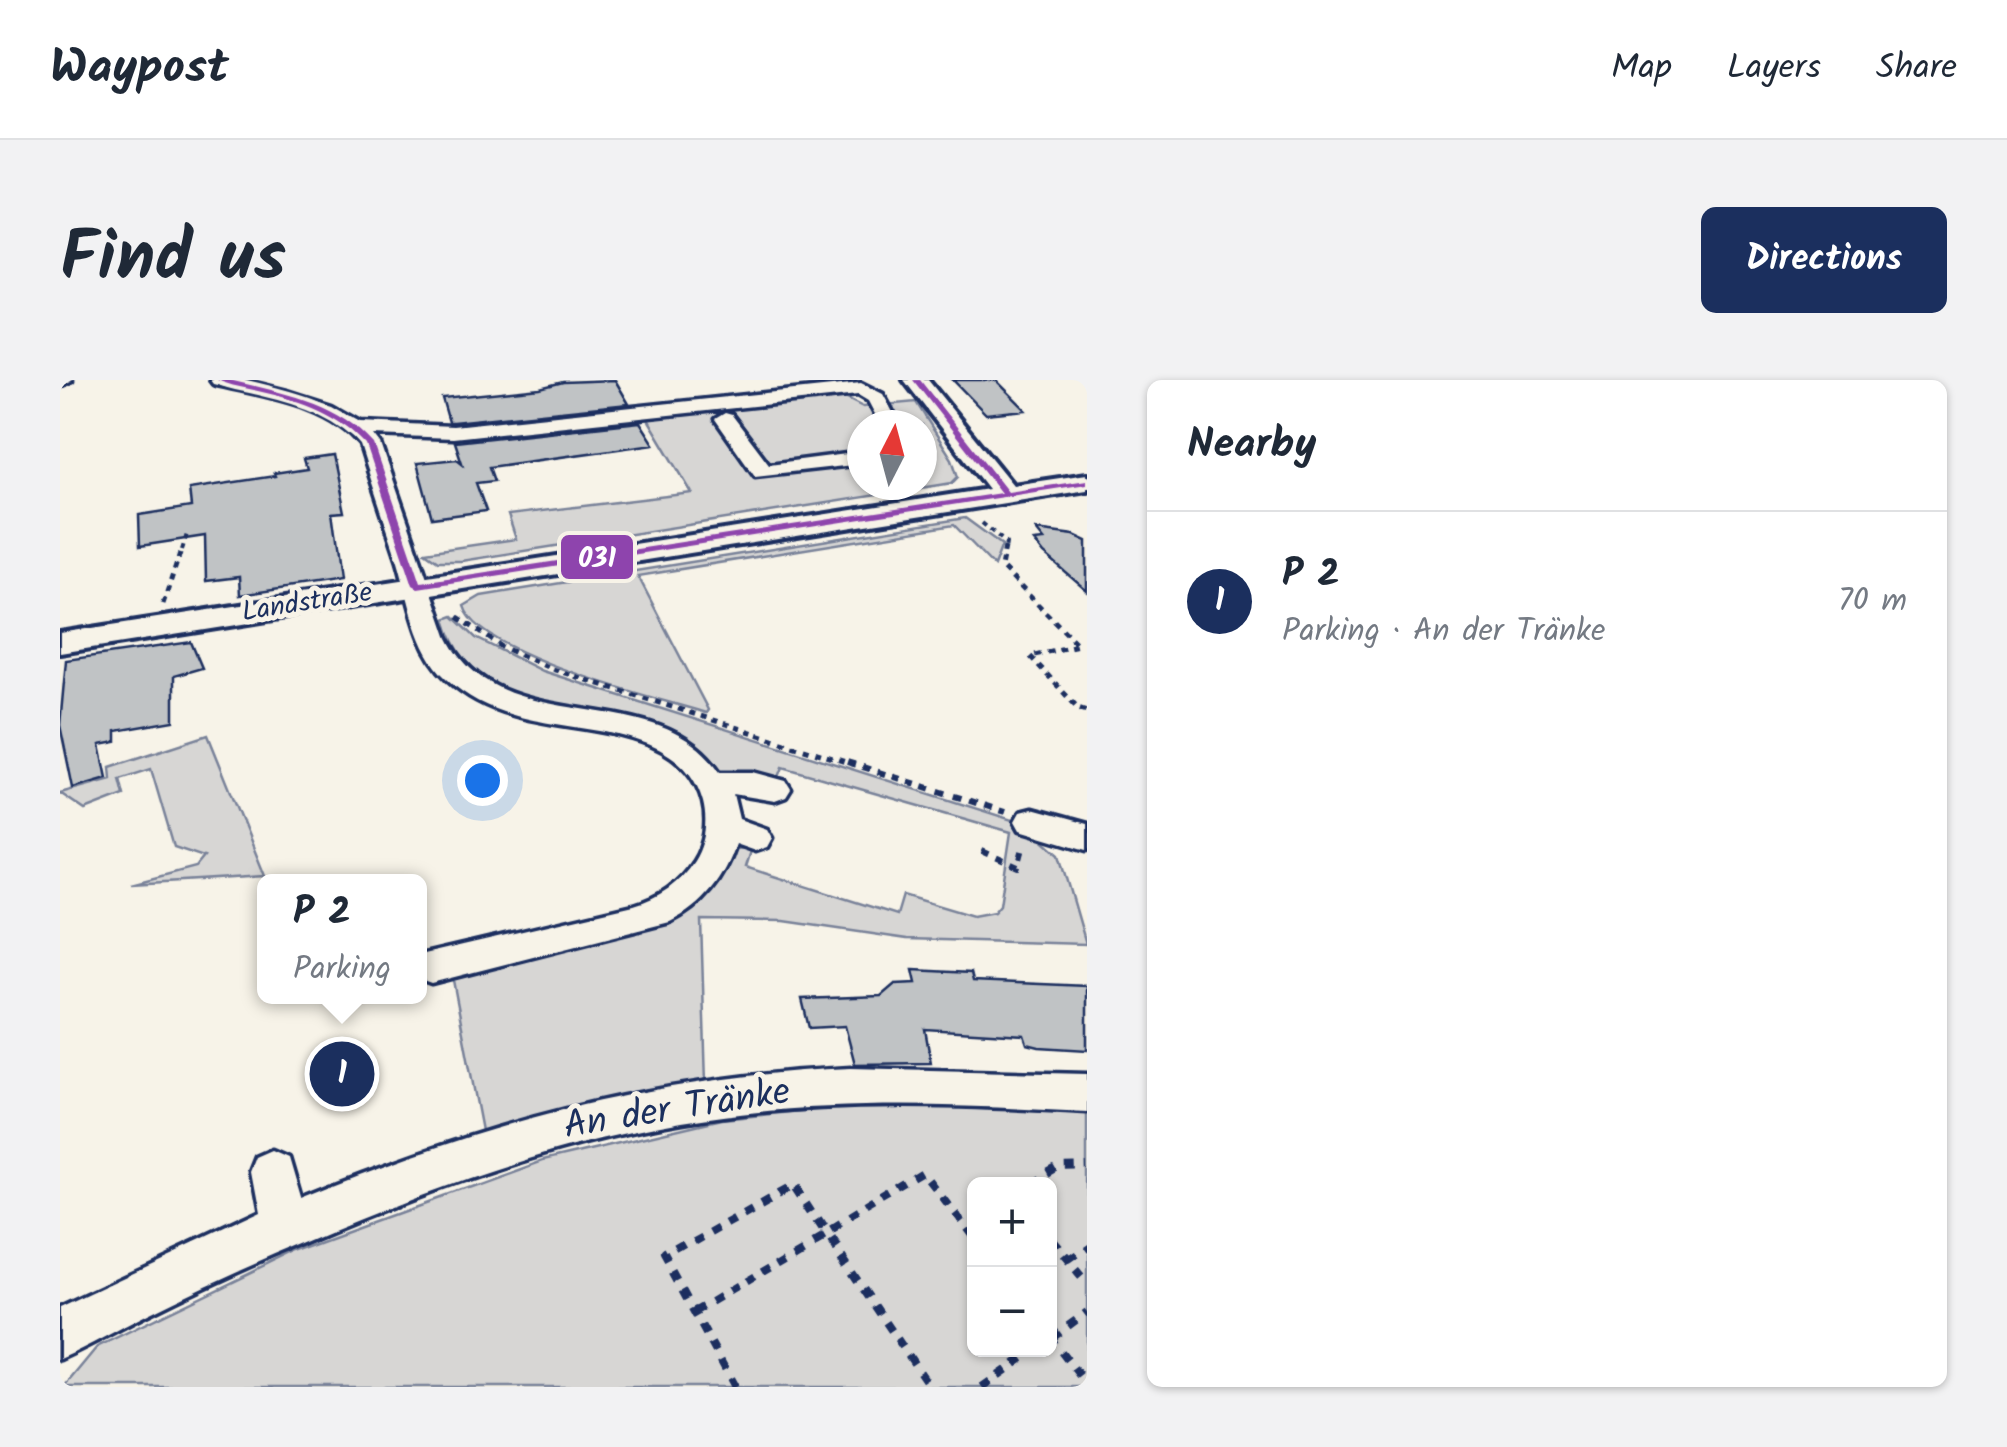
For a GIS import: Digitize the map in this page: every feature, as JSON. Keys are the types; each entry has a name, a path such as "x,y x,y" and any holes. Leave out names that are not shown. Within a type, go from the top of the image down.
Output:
{"main road":[{"path":"916,380 1005,493"},
{"name":"Landstraße","path":"60,643 1087,482"}],"street":[{"path":"220,380 330,412 361,428 453,432 647,403 692,407 861,389 876,398 882,410"},
{"path":"258,390 280,380"},
{"path":"692,407 725,419 847,412"},
{"path":"725,419 763,471 847,460"},
{"path":"361,428 370,444 436,644 451,667 472,686 530,711 618,724 655,735 686,752 712,783 720,803 722,826 716,853 704,874 678,900 660,910 431,968"},
{"path":"712,783 775,789"},
{"path":"1032,822 1087,837"},
{"path":"722,826 755,838"},
{"name":"An der Tränke","path":"60,1334 136,1294 284,1228 464,1157 596,1119 707,1099 854,1086 956,1086 1087,1093"},
{"path":"273,1172 284,1228"}],"path":[{"path":"972,514 1006,543 1002,567 1078,645 1030,656 1078,708 1087,711"},
{"path":"164,626 163,605 188,530"},
{"path":"454,608 481,635 552,670 1032,822 1018,866 1006,865 982,852"},
{"path":"1042,1177 1058,1168 1087,1168"},
{"path":"694,1312 926,1176 967,1230"},
{"path":"736,1387 664,1258 793,1184 930,1387"},
{"path":"1066,1259 1087,1244"},
{"path":"1057,1248 1087,1284"},
{"path":"1057,1333 1087,1312"},
{"path":"1057,1347 1087,1385"},
{"path":"982,1387 1026,1357"}],"shaded area":[{"path":"843,397 863,407 916,402 921,410 847,410 847,500 461,561 438,561 425,552 516,539 508,515 692,493 648,419"},
{"path":"937,435 958,477 952,483 937,485"},
{"path":"965,518 1002,545 994,566 954,525 638,576 708,710 706,713 534,657 476,624 464,606 481,596"},
{"path":"453,616 476,638 542,671 1025,824 1060,854 1086,944 907,939 784,921 701,920 706,1084 483,1136 452,975 639,928 733,849 751,848 745,867 897,915 903,895 973,916 994,912 1000,905 1011,832 783,767 777,782 730,776 718,771 664,727 507,690 481,675 460,652 445,619"},
{"path":"208,735 264,874 131,884 196,867 204,857 174,847 151,769 120,779 124,795 85,810 60,793 111,779 110,767"},
{"path":"892,1102 1087,1106 1087,1387 64,1387 97,1347 299,1249 542,1161 722,1119"}],"building":[{"path":"615,380 629,404 449,422 442,398 563,382"},
{"path":"953,380 996,380 1026,410 986,414"},
{"path":"640,422 654,444 489,467 494,481 476,483 486,511 432,518 417,463 457,459 462,463 455,442"},
{"path":"332,454 344,512 331,513 340,580 240,595 239,577 206,581 205,536 140,546 139,515 191,507 189,489 275,476 274,473 307,468 304,458"},
{"path":"1036,530 1074,535 1087,541 1087,591 1044,554 1034,541 1044,540"},
{"path":"191,642 202,668 174,676 174,721 116,731 116,742 100,745 107,778 73,788 60,725 66,660"},
{"path":"913,970 971,973 973,981 1087,986 1087,1050 1039,1047 1027,1044 1024,1035 925,1029 931,1063 855,1064 845,1026 809,1028 802,999 881,996 895,984 916,983"}],"transit line":[{"name":"031","path":"220,380 301,400 356,429 370,444 418,585 1087,482"},
{"name":"031","path":"916,380 1005,493"}],"place":[{"name":"P 2","path":"342,1074"}]}
